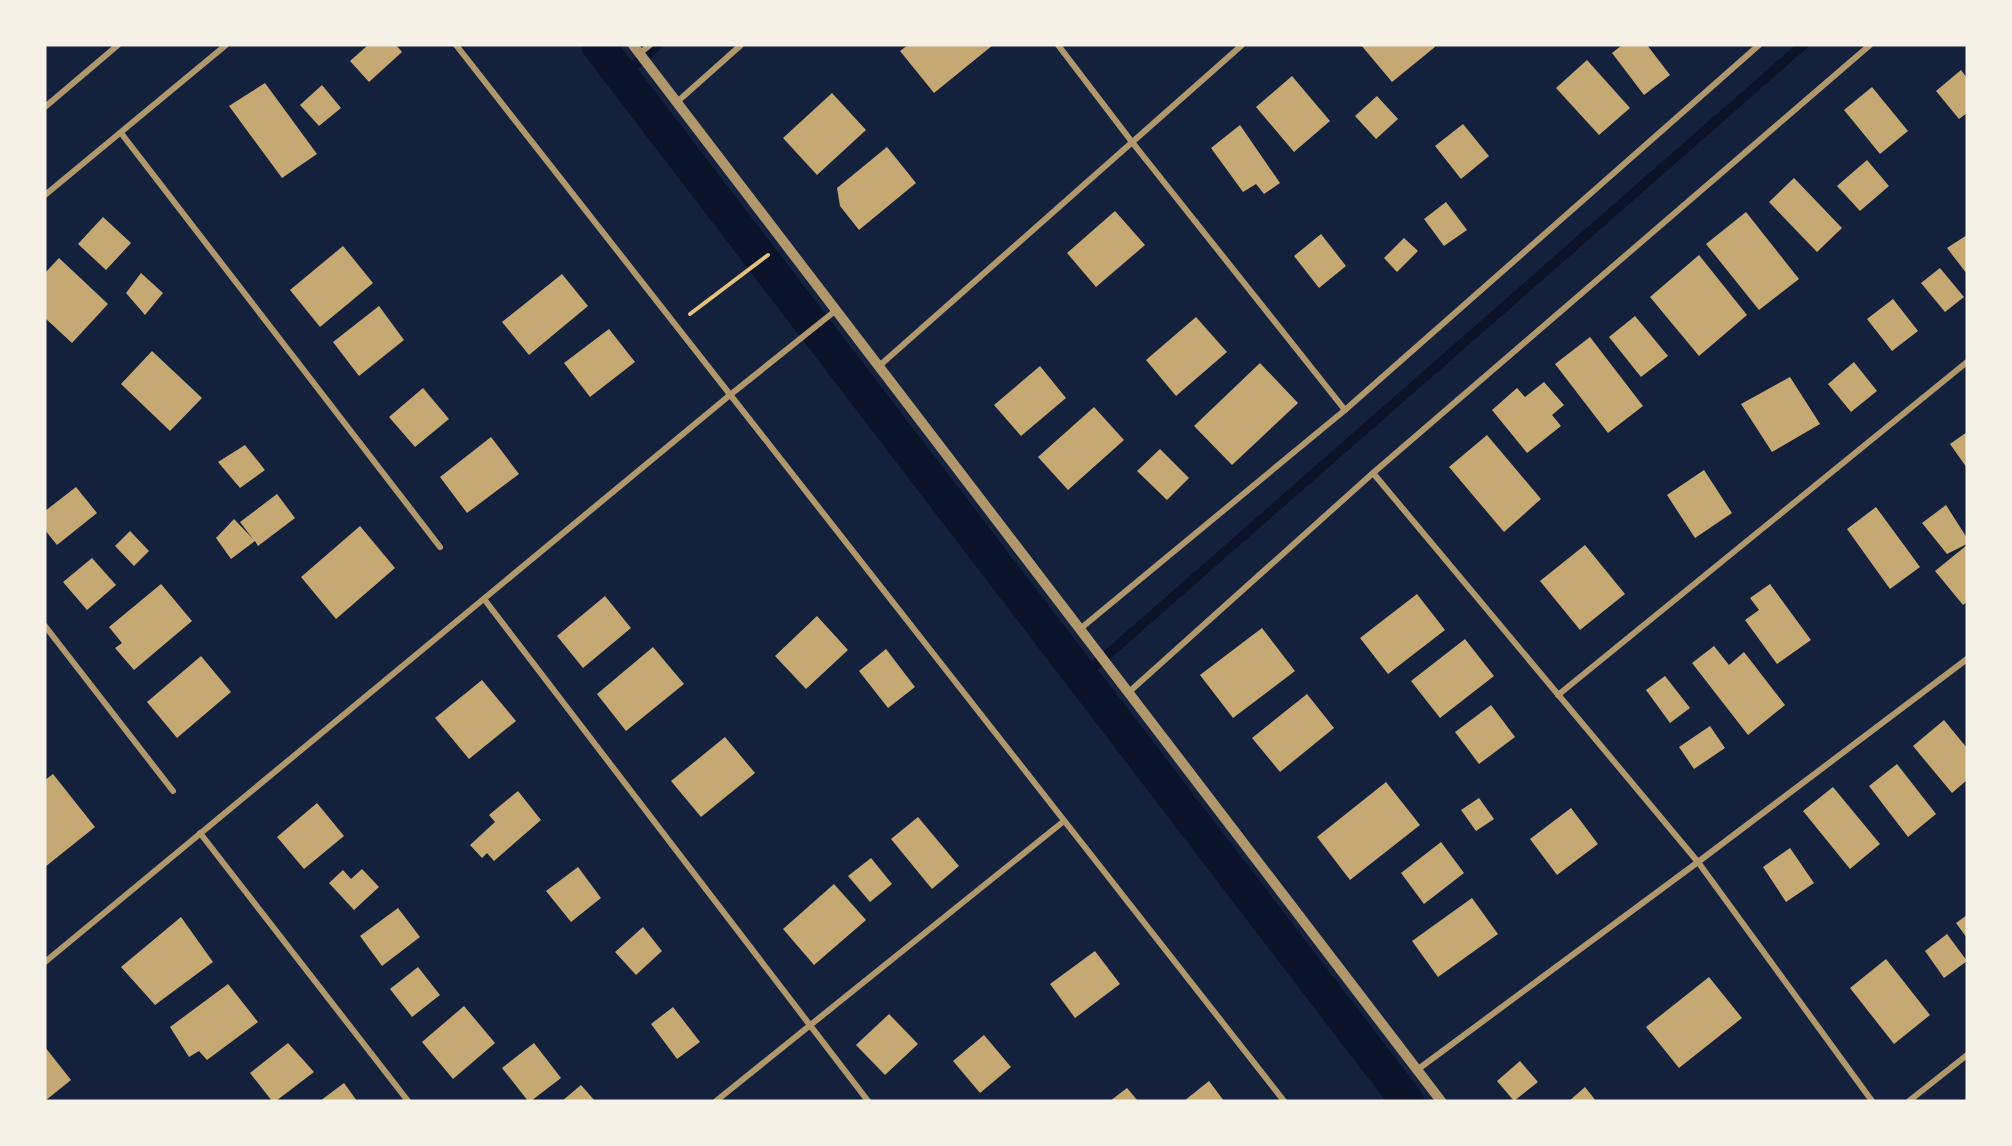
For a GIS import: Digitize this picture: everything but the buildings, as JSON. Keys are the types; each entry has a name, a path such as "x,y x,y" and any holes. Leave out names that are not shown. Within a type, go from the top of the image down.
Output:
{"street":[{"path":"45,107 118,45"},
{"path":"45,195 226,45"},
{"path":"456,45 1284,1101"},
{"path":"650,45 636,50 1441,1101"},
{"path":"677,102 741,45"},
{"path":"1058,45 1345,410"},
{"path":"878,367 1242,45"},
{"path":"1080,629 1345,410 1759,45"},
{"path":"1129,692 1373,473 1870,45"},
{"path":"121,133 440,547"},
{"path":"45,962 730,395 836,310"},
{"path":"1558,695 1967,362"},
{"path":"1373,473 1698,862 1872,1101"},
{"path":"484,599 868,1101"},
{"path":"45,626 173,790"},
{"path":"1417,1070 1967,659"},
{"path":"716,1101 1064,821"},
{"path":"200,833 408,1101"},
{"path":"1909,1101 1967,1055"}],"path":[{"path":"698,308 767,256"}],"waterway":[{"path":"598,45 1407,1101"},
{"path":"622,76 658,45"},
{"path":"1082,677 1803,45"}]}
